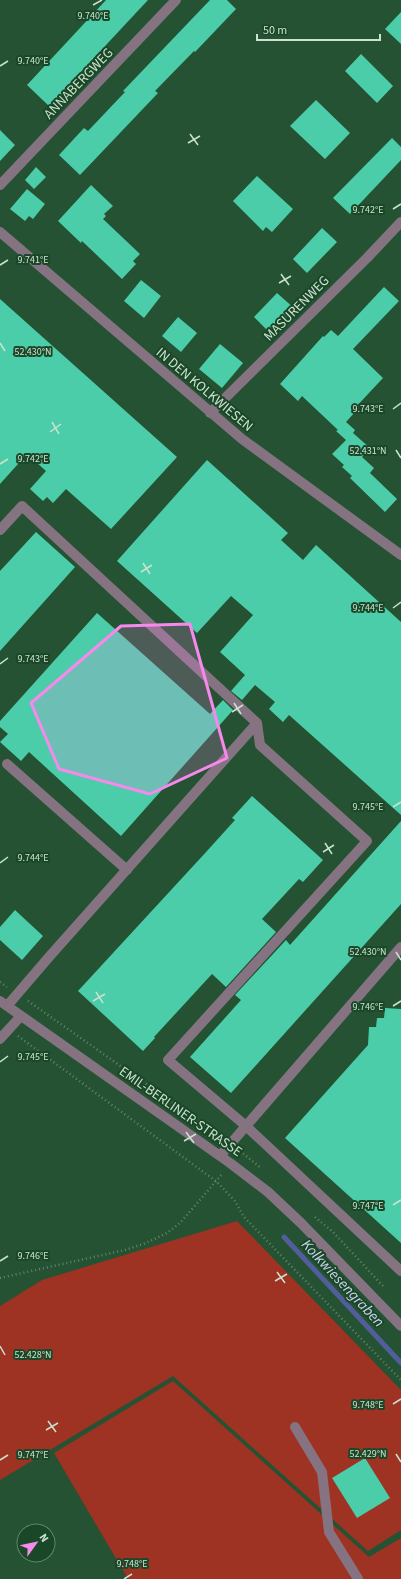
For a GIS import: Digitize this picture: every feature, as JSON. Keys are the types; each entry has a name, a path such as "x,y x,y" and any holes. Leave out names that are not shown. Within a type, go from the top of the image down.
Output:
{"street":[{"name":"ANNABERGWEG","path":"0,185 176,0"},
{"name":"MASURENWEG","path":"210,413 401,222"},
{"name":"IN DEN KOLKWIESEN","path":"0,232 242,439 399,550"},
{"path":"0,530 22,506 257,723 260,745 367,841 168,1060 246,1126 401,1271"},
{"path":"4,1004 127,870 257,723"},
{"path":"7,764 127,870"},
{"path":"220,1156 401,947"},
{"name":"EMIL-BERLINER-STRASSE","path":"4,1004 220,1156 268,1192 301,1223 401,1326"},
{"path":"0,1039 21,1016"},
{"path":"296,1427 322,1472 329,1532 358,1579"}],"path":[{"path":"9,1030 217,1182 235,1201 244,1217 401,1380"},
{"path":"0,1278 124,1250 146,1243 167,1233 181,1222 217,1182"}],"highlighted area":[{"path":"190,624 227,758 150,794 59,769 31,703 121,626"}],"shaded area":[{"path":"237,1221 401,1390 401,1530 368,1551 173,1376 0,1480 0,1306 42,1280"},
{"path":"173,1381 369,1557 401,1538 401,1579 128,1579 54,1453"}],"building":[{"path":"106,0 148,0 50,107 27,85"},
{"path":"210,0 227,0 236,9 155,91 158,93 80,175 59,155 84,128 88,131 125,92 123,91"},
{"path":"401,12 401,44 385,29"},
{"path":"361,54 393,86 377,103 345,71"},
{"path":"316,100 350,133 325,159 290,126"},
{"path":"0,130 15,145 0,161"},
{"path":"392,138 401,147 401,160 350,214 333,198"},
{"path":"36,167 46,177 34,189 25,180"},
{"path":"257,176 293,209 272,232 266,227 263,231 233,201"},
{"path":"91,185 113,206 104,214 106,216 103,219 140,254 133,261 136,264 122,279 82,241 81,243 58,221"},
{"path":"27,189 45,204 33,219 29,216 25,221 10,209"},
{"path":"322,228 337,242 307,273 293,259"},
{"path":"141,280 161,296 144,318 124,301"},
{"path":"384,287 399,301 353,349 383,378 354,409 356,411 346,422 355,430 353,433 370,448 362,457 374,468 370,473 397,499 385,512 350,478 352,476 342,467 344,465 332,454 346,440 336,431 338,430 302,396 298,401 280,384 323,336 324,337 331,330 338,336"},
{"path":"277,293 295,309 271,334 254,317"},
{"path":"0,299 177,457 111,529 66,489 53,503 47,497 43,501 30,489 46,471 27,454 0,484"},
{"path":"178,317 197,333 181,352 162,336"},
{"path":"220,344 243,363 222,388 199,369"},
{"path":"207,460 288,533 281,540 303,560 316,545 401,622 401,815 289,715 283,722 269,709 275,702 255,685 242,700 231,691 245,675 220,652 253,615 231,596 197,633 117,561"},
{"path":"36,532 75,567 0,651 0,571"},
{"path":"97,613 210,714 223,700 233,710 121,836 29,752 21,761 0,742 8,734 0,727 0,721"},
{"path":"252,796 323,860 303,882 299,879 262,919 276,932 226,987 212,974 143,1051 78,991 235,820 232,818"},
{"path":"401,821 401,904 231,1093 190,1057 241,1000 235,995 286,940 290,945"},
{"path":"15,910 43,936 22,960 0,940 0,927"},
{"path":"385,1008 401,1009 401,1243 285,1138 368,1045 369,1027 376,1027 377,1018 384,1018"},
{"path":"365,1458 390,1498 357,1518 332,1478"}],"waterway":[{"name":"Kolkwiesengraben","path":"284,1237 401,1363"}]}
